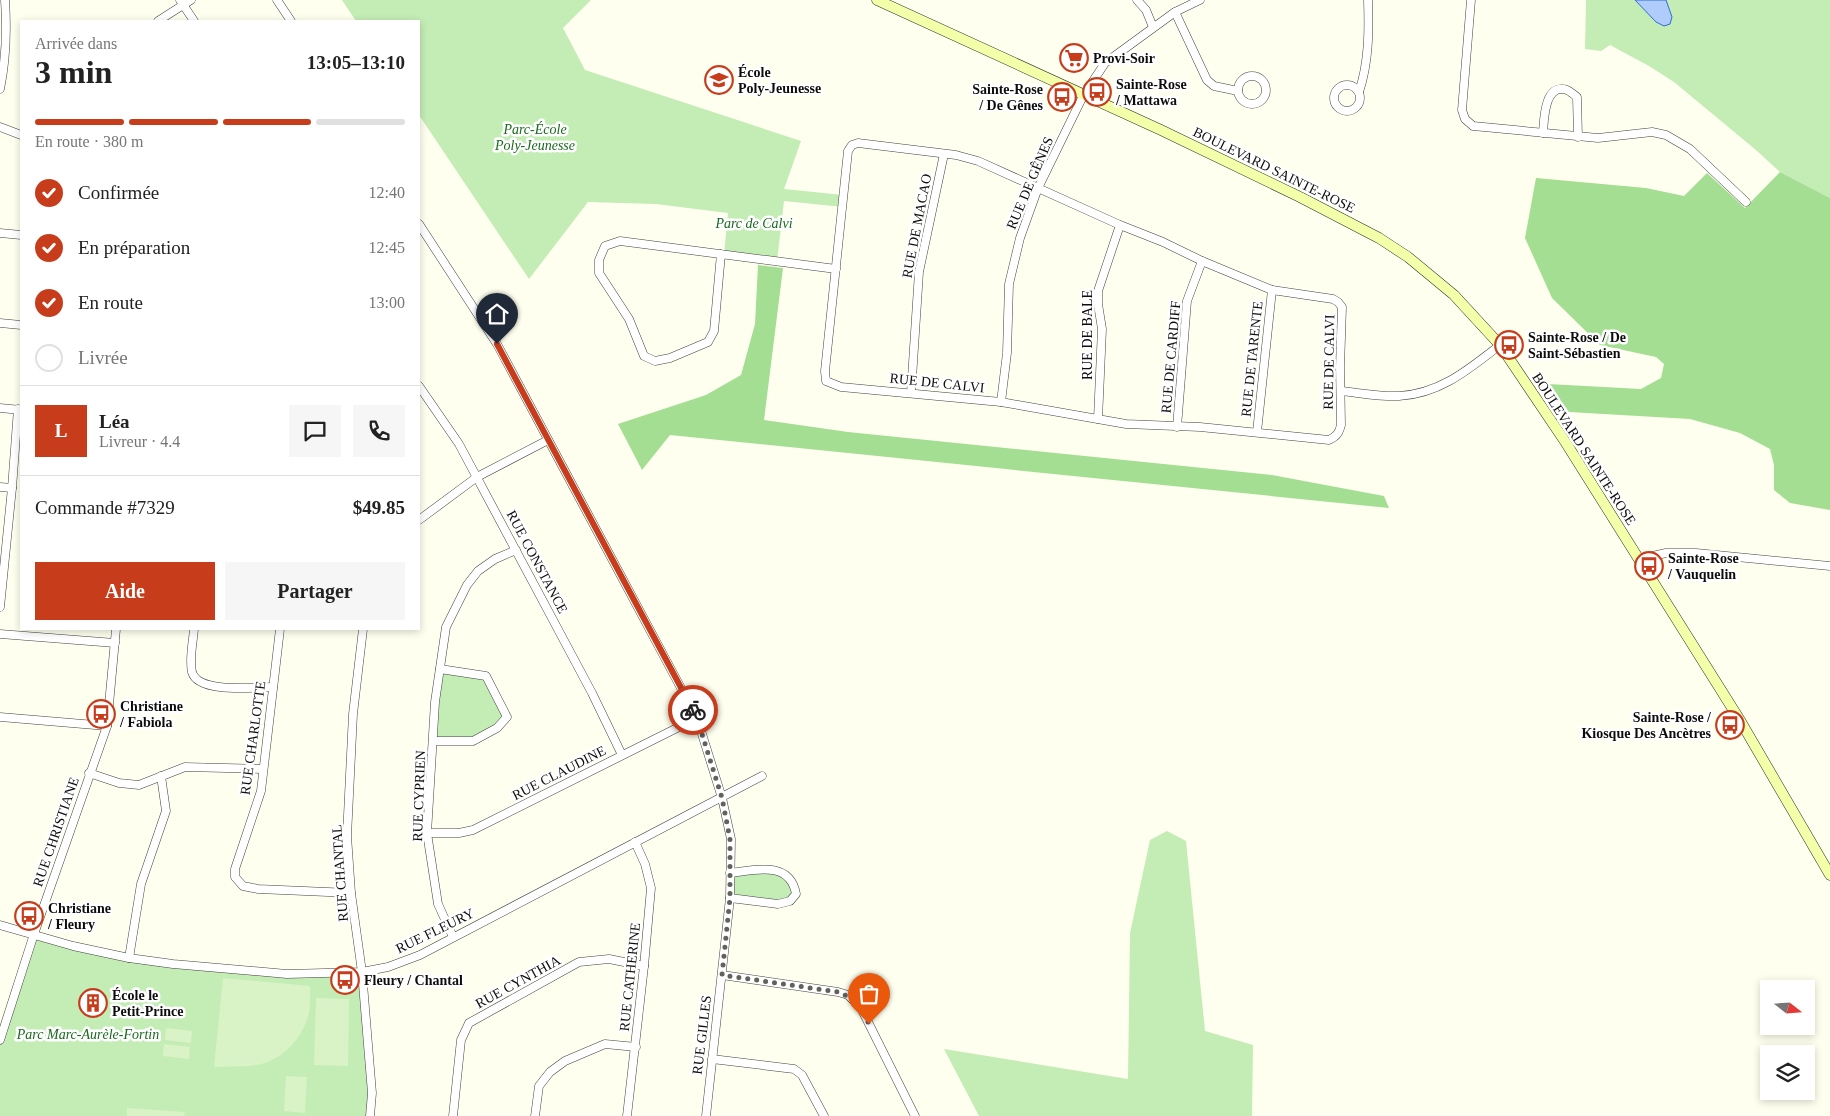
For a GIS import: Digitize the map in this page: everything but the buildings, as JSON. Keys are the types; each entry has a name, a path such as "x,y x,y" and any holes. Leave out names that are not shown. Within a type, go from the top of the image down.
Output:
{"street":[{"path":"0,89 7,29 5,0"},
{"path":"159,20 182,3 192,0"},
{"path":"277,0 290,20"},
{"name":"BOULEVARD SAINTE-ROSE","path":"877,0 1257,175 1379,238 1408,257 1454,295 1500,345 1566,443 1741,722 1830,875"},
{"path":"1137,0 1146,10 1153,27"},
{"name":"RUE DE GÊNES","path":"1001,402 1006,353 1009,284 1020,238 1038,188 1083,96 1105,63 1175,12 1200,0"},
{"path":"1359,92 1370,38 1368,0"},
{"path":"1471,0 1462,110 1465,119 1473,126 1598,138 1652,132 1666,135 1690,150 1746,202"},
{"path":"182,3 193,20"},
{"path":"1175,12 1207,80 1214,86 1238,91"},
{"path":"1543,134 1544,107 1552,94 1557,90 1565,90 1577,97 1578,137"},
{"path":"0,127 20,135"},
{"name":"RUE DE CALVI","path":"858,143 944,154 978,161 1202,261 1272,290 1333,299 1338,302 1342,307 1343,316 1340,367 1341,425 1336,437 1329,440 1200,427 1126,424 1001,402 841,386 826,380 825,371 848,151 858,143"},
{"name":"RUE DE MACAO","path":"912,393 919,272 944,154"},
{"name":"RUE DE BALE","path":"1098,419 1102,329 1098,291 1120,225"},
{"name":"RUE GILLES","path":"420,226 497,344 697,718 722,798 730,839 730,898 706,1116"},
{"path":"0,233 20,235"},
{"path":"721,254 714,331 708,342 698,348 655,361 644,356 630,319 599,273 599,260 605,246 620,242 721,254 836,269"},
{"name":"RUE DE CARDIFF","path":"1177,427 1187,301 1202,261"},
{"name":"RUE DE TARENTE","path":"1257,432 1272,290"},
{"path":"0,322 20,325"},
{"path":"1341,391 1396,396 1427,392 1458,377 1500,345"},
{"name":"RUE CONSTANCE","path":"420,387 460,444 592,693 622,755"},
{"path":"0,408 20,410 0,607"},
{"path":"420,519 477,477 548,440"},
{"path":"0,487 12,488"},
{"name":"RUE CYPRIEN","path":"453,937 438,904 427,833 435,702 446,628 466,585 478,572 495,559 516,550"},
{"path":"1639,559 1666,553 1696,553 1830,566"},
{"name":"RUE CHRISTIANE","path":"0,1040 34,934 107,726 116,630"},
{"path":"194,630 191,656 192,671 195,678 205,685 273,687"},
{"name":"RUE CHARLOTTE","path":"280,630 260,791 235,869 235,877 243,886 258,889 351,893"},
{"name":"RUE CHANTAL","path":"363,630 353,714 348,827 351,893 362,972 372,1094 370,1116"},
{"path":"0,634 115,643"},
{"name":"RUE CYPRIEN","path":"433,741 474,741 498,728 507,717 486,676 440,668"},
{"path":"0,717 107,726"},
{"name":"RUE CLAUDINE","path":"427,833 459,833 472,830 697,718"},
{"path":"89,773 119,783 139,785 185,767 263,769"},
{"path":"129,958 141,884 166,811 160,776"},
{"name":"RUE FLEURY","path":"0,925 73,946 129,958 173,964 287,974 362,972 388,967 412,958 762,776"},
{"name":"RUE CATHERINE","path":"627,1116 636,1047 651,888 645,864 635,842"},
{"path":"730,873 769,869 785,873 794,884 796,894 790,901 778,904 730,898"},
{"name":"RUE CYNTHIA","path":"453,1116 461,1040 469,1024 579,962 609,959 644,966"},
{"path":"722,975 838,992 848,996 861,1008 915,1116"},
{"path":"535,1116 539,1086 557,1066 605,1044 636,1047"},
{"path":"712,1059 794,1069 802,1075 824,1116"}],"green space":[{"name":"Parc-École Poly-Jeunesse","path":"342,0 591,0 563,28 585,70 801,141 784,189 843,195 843,207 784,201 777,261 724,254 728,213 656,204 588,202 529,279 420,116 420,20 355,20"},
{"path":"1586,0 1830,0 1830,198 1780,172 1674,82 1649,66 1610,45 1601,51 1585,49"},
{"path":"1780,172 1830,198 1830,510 1790,503 1774,490 1774,465 1770,449 1740,433 1690,419 1569,412 1548,384 1641,389 1661,378 1664,364 1656,357 1600,345 1552,298 1525,238 1536,178 1646,188 1684,196 1707,173 1745,208"},
{"path":"758,265 783,268 764,420 848,432 1272,475 1384,496 1389,508 670,435 642,470 618,424 706,395 741,375 755,324"},
{"path":"440,669 486,676 507,717 473,741 433,741"},
{"path":"1167,831 1186,841 1205,1031 1253,1045 1252,1116 979,1116 944,1049 1128,1079 1130,933 1150,840"},
{"path":"730,873 785,873 796,894 790,901 730,898"},
{"name":"Parc Marc-Aurèle-Fortin","path":"34,934 129,958 287,974 362,972 370,1116 0,1116 0,1040"},
{"path":"223,978 310,986 310,1005 305,1026 295,1041 282,1054 257,1065 214,1067"},
{"path":"316,998 349,999 348,1066 314,1065"},
{"path":"166,1028 192,1031 191,1043 165,1040"},
{"path":"164,1044 190,1047 189,1059 163,1056"},
{"path":"286,1076 307,1077 305,1113 284,1111"},
{"path":"127,1108 185,1112 184,1116 127,1116"}],"water":[{"path":"1635,0 1666,0 1672,17 1670,24 1664,26 1656,22"}],"way so far":[{"path":"693,710 722,798 730,839 730,898 722,975 838,992 848,996 861,1008 869,1024"}],"place":[{"name":"Provi-Soir","path":"1074,58"},
{"name":"École Poly-Jeunesse","path":"719,80"},
{"name":"Sainte-Rose / Mattawa","path":"1097,92"},
{"name":"Sainte-Rose / De Gênes","path":"1062,97"},
{"name":"Sainte-Rose / De Saint-Sébastien","path":"1509,345"},
{"name":"Sainte-Rose / Vauquelin","path":"1649,566"},
{"name":"Christiane / Fabiola","path":"101,714"},
{"name":"Sainte-Rose / Kiosque Des Ancètres","path":"1730,725"},
{"name":"Christiane / Fleury","path":"29,916"},
{"name":"Fleury / Chantal","path":"345,980"},
{"name":"École le Petit-Prince","path":"93,1003"}],"route":[{"path":"497,344 693,710"}],"park label":[{"name":"Parc de Calvi","path":"754,223"}]}
